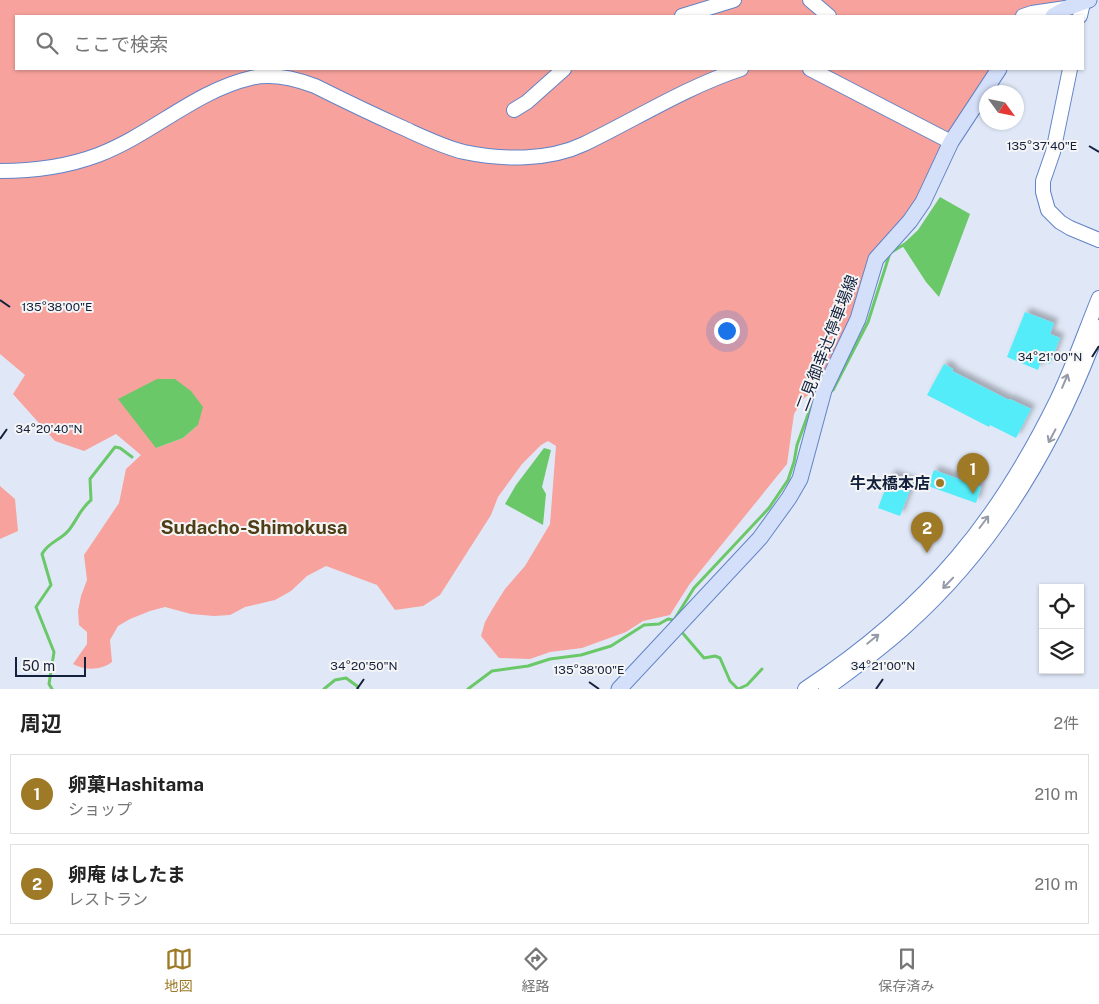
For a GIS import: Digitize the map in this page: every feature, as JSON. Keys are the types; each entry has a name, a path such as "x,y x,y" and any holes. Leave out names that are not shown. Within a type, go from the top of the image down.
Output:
{"main road":[{"path":"1056,15 1067,8 1084,6"},
{"name":"二見御幸辻停車場線","path":"619,689 760,538 789,498 800,479 824,390 858,319 876,259 910,221 923,202 952,142 999,70"}],"street":[{"path":"685,15 734,0"},
{"path":"810,0 828,15"},
{"path":"1026,15 1067,8"},
{"path":"514,110 527,102 563,70"},
{"path":"0,171 31,171 65,165 97,155 124,143 204,97 226,87 252,78 271,76 315,86 424,137 463,151 504,156 542,156 582,145 674,98 738,70"},
{"path":"812,70 952,142"},
{"path":"1070,70 1053,152 1043,181 1043,192 1048,210 1060,222 1099,240"},
{"path":"805,689 825,676 893,622 957,557 985,521 1020,468 1053,407 1099,298"},
{"path":"826,689 907,626 967,564 1028,479 1052,436 1086,364 1099,328"}],"shaded area":[{"path":"0,0 1073,0 1044,15 15,15 15,70 989,70 960,116 926,189 866,269 842,341 817,388 803,399 794,414 787,464 689,585 670,615 643,621 626,632 582,648 550,652 530,659 499,658 481,636 485,622 493,608 505,589 525,566 550,524 556,446 548,441 541,445 522,464 498,497 491,515 440,595 423,606 395,610 377,585 326,566 307,576 291,591 275,600 245,607 230,615 191,614 165,607 130,619 118,626 110,640 112,662 103,667 83,668 73,664 87,644 87,632 79,625 78,611 87,580 84,555 119,503 126,469 141,455 116,434 84,451 55,441 13,394 25,375 0,354","holes":["198,425 183,438 156,448"]},
{"path":"940,197 970,214 939,297 926,282 902,245 918,230"},
{"path":"157,379 175,379 191,391 203,407 198,425 183,438 156,448 118,399"},
{"path":"544,448 551,450 542,487 546,494 543,525 505,504 516,485"},
{"path":"0,486 15,499 18,531 0,539"}],"building":[{"path":"1025,312 1054,323 1050,334 1060,338 1050,364 1041,361 1038,370 1007,357"},
{"path":"944,364 953,369 952,371 1031,409 1016,438 990,425 989,427 927,395"},
{"path":"934,470 981,487 976,503 928,486"},
{"path":"891,474 913,482 900,516 878,508"}],"waterway":[{"path":"829,392 833,390 868,322 890,253 905,244"},
{"path":"468,689 492,671 528,666 550,659 581,655 611,646 644,625 659,624 668,619 674,620 694,588 769,508 788,480 797,445 814,398"},
{"path":"52,689 49,684 54,652 36,607 51,585 42,554 48,546 69,530 84,507 91,500 90,479 115,447 120,448 132,457"},
{"path":"680,630 704,658 715,656 720,658 730,681 738,689 747,685 762,669"},
{"path":"324,689 335,680 346,678 357,686 358,689"}],"place":[{"name":"牛太橋本店","path":"940,483"},
{"name":"卵菓Hashitama","path":"973,494"},
{"name":"卵庵 はしたま","path":"927,553"}],"district":[{"name":"Sudacho-Shimokusa","path":"254,527"}]}
